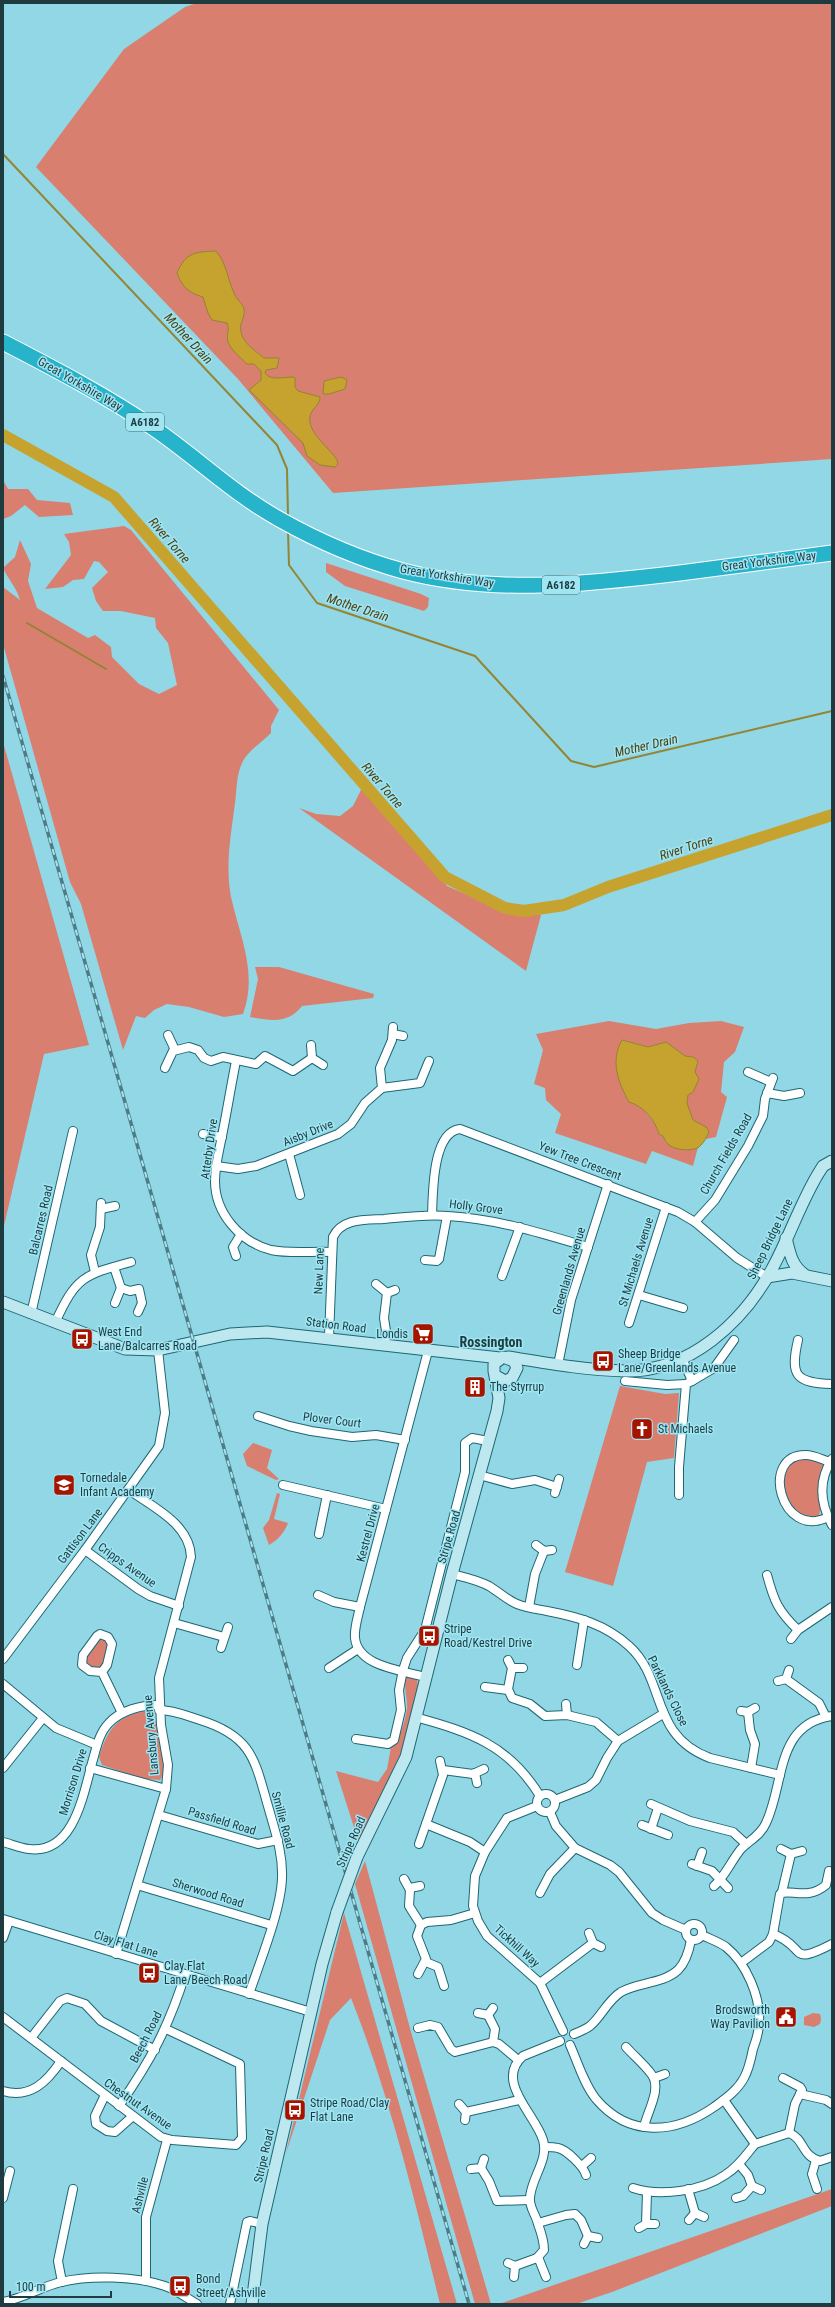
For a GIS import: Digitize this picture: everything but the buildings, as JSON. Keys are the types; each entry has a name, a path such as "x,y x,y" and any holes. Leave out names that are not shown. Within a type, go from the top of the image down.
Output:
{"highway":[{"name":"Great Yorkshire Way","path":"3,342 112,401 156,430 234,490 298,530 361,558 405,571 451,580 505,585 565,585 633,579 832,553"}],"main road":[{"name":"Sheep Bridge Lane","path":"476,1356 504,1357 553,1364 626,1371 666,1364 682,1358 708,1344 730,1325 753,1298 767,1277 818,1174 823,1166 832,1161"},
{"path":"786,1238 790,1258 796,1268 805,1275"},
{"path":"767,1277 784,1273 805,1275 832,1281"},
{"name":"Station Road","path":"3,1302 55,1324 125,1349 158,1350 193,1344 230,1334 267,1332 329,1337 476,1356"},
{"path":"476,1356 495,1375 505,1381 514,1377 516,1364 504,1357 494,1364 495,1375"},
{"name":"Sheep Bridge Lane","path":"514,1377 530,1368 553,1364"},
{"name":"Stripe Road","path":"495,1375 499,1398"},
{"name":"Stripe Road","path":"252,2304 262,2224 311,2012 337,1912 357,1857 406,1757 425,1677 499,1398 514,1377"}],"street":[{"path":"403,1036 393,1031 380,1068 382,1088 420,1083 429,1061"},
{"path":"168,1035 175,1050"},
{"path":"311,1045 312,1058"},
{"path":"175,1050 195,1048 211,1061 223,1057 236,1061 256,1064 267,1056 293,1071 312,1058"},
{"path":"165,1068 175,1050"},
{"path":"312,1058 323,1065"},
{"name":"Atterby Drive","path":"236,1061 216,1166 215,1181 219,1204 230,1223 241,1234 270,1250 332,1252"},
{"name":"Church Fields Road","path":"695,1222 715,1200 748,1146 763,1116 767,1093 772,1080 748,1072"},
{"name":"Aisby Drive","path":"216,1166 247,1168 289,1154 344,1130 365,1103 382,1088"},
{"path":"767,1093 784,1096 800,1093"},
{"name":"Yew Tree Crescent","path":"432,1215 434,1182 439,1155 447,1136 455,1130 466,1131 666,1207 695,1222 737,1258 767,1277"},
{"name":"Balcarres Road","path":"31,1314 73,1131"},
{"path":"204,1134 222,1137"},
{"path":"289,1154 300,1195"},
{"name":"Greenlands Avenue","path":"553,1364 571,1300 608,1184"},
{"path":"289,1188 297,1186"},
{"path":"95,1272 91,1256 100,1227 101,1206 115,1206"},
{"name":"St Michaels Avenue","path":"629,1323 666,1207"},
{"name":"Holly Grove","path":"357,1221 432,1215 447,1216 520,1226 588,1248"},
{"path":"424,1260 438,1261 444,1240 447,1216"},
{"name":"New Lane","path":"329,1337 333,1237 339,1226 357,1221"},
{"path":"502,1276 520,1226"},
{"path":"236,1256 233,1247 241,1234"},
{"path":"55,1324 67,1297 76,1285 95,1272 131,1262"},
{"path":"114,1267 121,1288 115,1302"},
{"path":"376,1284 386,1293"},
{"path":"121,1288 130,1291 139,1290 142,1303 138,1312"},
{"path":"386,1293 396,1290"},
{"path":"385,1344 386,1331 384,1318 386,1293"},
{"path":"638,1295 683,1308"},
{"path":"624,1381 667,1385 689,1382 714,1368 734,1340"},
{"path":"800,1345 793,1364 800,1377 815,1383 832,1384"},
{"name":"Gattison Lane","path":"3,1659 152,1458 162,1434 165,1413 158,1350"},
{"name":"Kestrel Drive","path":"358,1650 355,1636 360,1607 428,1350"},
{"path":"679,1495 679,1467 689,1382 682,1358"},
{"name":"Plover Court","path":"258,1416 311,1431 352,1436 376,1435 405,1440"},
{"path":"356,1739 388,1744 394,1740 401,1710 399,1690 403,1670 407,1658 425,1630 465,1472 465,1443 472,1438 488,1441"},
{"path":"807,1455 831,1461 822,1485 823,1503 830,1521 816,1521 796,1516 784,1504 779,1486 785,1466 790,1460 807,1455"},
{"path":"479,1476 512,1484 535,1480 557,1487"},
{"path":"283,1485 386,1509"},
{"name":"Lansbury Avenue","path":"116,1954 166,1789 168,1765 159,1707 161,1666 179,1606 191,1557 188,1540 177,1525 129,1490"},
{"path":"319,1534 327,1495"},
{"path":"529,1607 535,1574 548,1551 536,1545"},
{"name":"Cripps Avenue","path":"85,1550 138,1589 150,1596 179,1606"},
{"name":"Parklands Close","path":"452,1574 481,1583 512,1601 529,1607 584,1620 606,1628 631,1647 645,1668 663,1714 678,1738 700,1754 780,1775"},
{"path":"767,1575 774,1600 779,1610 798,1630"},
{"path":"770,1584 778,1583"},
{"path":"318,1595 334,1602 360,1607"},
{"path":"791,1638 798,1630 832,1607"},
{"path":"577,1665 584,1620"},
{"path":"174,1623 224,1638"},
{"path":"221,1648 228,1627"},
{"path":"100,1634 108,1637 112,1644 106,1665 102,1672 95,1672 86,1668 81,1660 97,1636 100,1634"},
{"path":"329,1668 358,1650 370,1661 425,1677"},
{"path":"508,1660 512,1668 508,1690 512,1698 530,1704 545,1716 567,1714 596,1722 618,1741"},
{"path":"512,1668 523,1668"},
{"path":"717,1883 746,1844 758,1836 767,1821 787,1750 796,1734 806,1726 829,1716 819,1703 782,1680 789,1670"},
{"path":"102,1672 122,1713"},
{"path":"3,1684 43,1718 65,1732 97,1745"},
{"path":"485,1687 508,1690"},
{"path":"566,1704 567,1714"},
{"name":"Morrison Drive","path":"3,1842 30,1850 47,1848 60,1841 73,1824 97,1745 108,1724 122,1713 159,1707"},
{"name":"Smillie Road","path":"159,1707 218,1726 230,1732 245,1746 253,1759 278,1840 282,1878 271,1925 249,1994"},
{"path":"748,1710 750,1730 755,1744 751,1768"},
{"path":"555,1800 588,1787 596,1780 606,1758 618,1741 663,1714"},
{"path":"415,1717 469,1733 492,1745 510,1757 521,1769 540,1796"},
{"path":"3,1768 43,1718"},
{"path":"419,1844 443,1770 440,1761"},
{"path":"90,1768 166,1789"},
{"path":"443,1770 475,1773 484,1769"},
{"path":"475,1773 478,1783"},
{"path":"540,1796 550,1794 555,1800 555,1806 550,1812"},
{"path":"540,1796 537,1806 543,1812 550,1812"},
{"name":"Tickhill Way","path":"537,1806 508,1818 484,1852 473,1887 475,1913 487,1936 540,1983 563,2030"},
{"path":"651,1829 654,1806 690,1820 733,1832 746,1844"},
{"path":"550,1812 556,1826 575,1848 610,1865 619,1872 652,1913 663,1920 686,1930"},
{"name":"Passfield Road","path":"159,1815 258,1844 278,1840"},
{"path":"426,1824 470,1842 484,1852"},
{"path":"642,1824 668,1835"},
{"path":"540,1894 550,1874 575,1848"},
{"path":"781,1849 791,1854 802,1851"},
{"path":"702,1852 695,1865 712,1871 717,1883 728,1888"},
{"path":"741,1963 763,1948 773,1934 778,1897 782,1892 791,1854"},
{"path":"782,1892 797,1895 810,1893 829,1886 829,1871"},
{"path":"404,1879 410,1888 409,1906 421,1925"},
{"name":"Sherwood Road","path":"137,1885 271,1925"},
{"path":"410,1888 420,1886"},
{"path":"418,1974 426,1962 425,1954 417,1936 421,1925 427,1922 451,1920 475,1913"},
{"path":"3,1938 6,1920"},
{"name":"Clay Flat Lane","path":"6,1920 311,2012"},
{"path":"686,1930 691,1925 696,1925 701,1928 702,1935"},
{"path":"686,1930 687,1935 691,1940"},
{"path":"589,1933 593,1943 601,1947"},
{"path":"773,1934 785,1938 797,1952 804,1955 812,1954 832,1944"},
{"path":"691,1940 697,1940 702,1935"},
{"path":"570,2045 588,2087 608,2110 625,2121 644,2127 663,2128 686,2123 724,2100 744,2078 759,2023 758,2003 741,1963 726,1947 702,1935"},
{"path":"574,2034 591,2025 612,1999 620,1993 630,1988 666,1977 678,1970 684,1962 691,1940"},
{"path":"540,1983 593,1943"},
{"path":"426,1962 438,1967 444,1986"},
{"name":"Beech Road","path":"119,2106 155,2050 166,2029 185,1975"},
{"path":"31,2038 60,2001 67,1998 85,2004 101,2021 155,2050"},
{"path":"478,2013 490,2011 495,2029 493,2042"},
{"name":"Chestnut Avenue","path":"3,2017 161,2138 167,2140 236,2145 242,2138 240,2064 166,2029"},
{"path":"434,2026 436,2017"},
{"path":"418,2028 434,2026 441,2030 451,2049 455,2052 493,2042 499,2044 518,2060"},
{"path":"563,2030 570,2030 574,2034 575,2039 570,2045 563,2045 560,2041 559,2036 563,2030"},
{"path":"514,2277 511,2264 538,2257 544,2250 538,2223 529,2200 545,2147 540,2131 519,2100 513,2075 518,2060 523,2056 560,2041"},
{"path":"626,2047 654,2078 655,2091 644,2127"},
{"path":"3,2090 16,2093 31,2091 51,2076 61,2061"},
{"path":"654,2078 665,2074"},
{"path":"783,2078 800,2087 800,2094 795,2104 789,2133"},
{"path":"800,2094 826,2100 832,2104"},
{"path":"105,2096 95,2116 96,2124 107,2132 115,2132 133,2116"},
{"path":"459,2104 466,2116 519,2100"},
{"path":"724,2100 755,2144"},
{"path":"633,2188 647,2192 668,2192 688,2189 725,2176 739,2164 755,2144 789,2133"},
{"path":"789,2133 798,2140 809,2157 820,2162 832,2157"},
{"name":"Ashville","path":"146,2281 146,2217 167,2140"},
{"path":"545,2147 559,2148 565,2151 582,2166 586,2175"},
{"path":"582,2166 591,2158"},
{"path":"481,2168 484,2160"},
{"path":"816,2160 812,2174 817,2189"},
{"path":"739,2164 748,2175 752,2186 761,2190"},
{"path":"481,2168 489,2181 497,2201 529,2200"},
{"path":"471,2169 481,2168"},
{"path":"3,2198 10,2171"},
{"path":"736,2198 743,2196 752,2186"},
{"path":"62,2282 58,2261 73,2189"},
{"path":"688,2189 695,2213 704,2217"},
{"path":"647,2192 642,2226 655,2224"},
{"path":"538,2223 566,2214 580,2212 588,2236 584,2244"},
{"path":"689,2220 695,2213"},
{"path":"230,2304 247,2222 250,2221 262,2224"},
{"path":"588,2236 598,2238"},
{"path":"538,2257 546,2277"},
{"path":"3,2302 14,2302 62,2282 84,2278 146,2281 167,2287 197,2304"}],"shaded area":[{"path":"197,3 832,3 832,459 333,493 238,379 36,167 124,49 185,7"},
{"path":"216,251 225,266 235,295 244,308 241,330 244,339 251,348 264,358 279,358 277,368 266,370 265,373 273,378 293,377 295,378 295,387 298,391 320,397 319,402 311,413 310,422 319,440 337,460 338,464 335,467 320,465 307,456 303,443 249,390 261,380 261,371 254,364 247,364 229,345 227,337 227,323 212,320 203,297 194,294 181,282 177,273 180,266 188,257 192,254"},
{"path":"341,377 347,380 345,389 329,394 323,394 324,381"},
{"path":"3,480 8,489 28,489 37,500 70,503 73,515 39,517 25,505 11,516 3,519"},
{"path":"124,526 131,530 279,710 271,726 271,733 245,757 239,771 230,838 229,885 243,941 248,970 249,984 243,1014 224,1017 189,1007 167,1004 154,1010 145,1018 136,1016 123,1050 81,904 70,882 3,644 3,587 20,600 17,591 3,568 15,557 20,540 31,564 28,581 37,608 88,638 95,635 111,647 112,657 139,684 159,694 177,685 168,643 156,628 155,618 121,611 103,611 96,601 92,588 108,572 99,562 94,561 84,579 73,580 63,587 45,589 71,555 69,542 64,534"},
{"path":"326,563 421,594 429,598 428,607 424,611 345,586 326,572"},
{"path":"3,742 89,1045 44,1054 3,1230"},
{"path":"363,786 447,886 511,914 541,915 526,971 299,808 316,814 340,816 353,806"},
{"path":"255,967 279,967 374,994 373,998 302,1006 296,1012 284,1019 271,1020 250,1017 258,979"},
{"path":"609,1021 656,1029 689,1023 721,1021 744,1027 735,1052 724,1062 721,1092 727,1097 716,1137 706,1139 709,1131 693,1120 686,1103 698,1061 693,1057 685,1056 666,1042 648,1047 622,1040 641,1106 656,1125 659,1134 663,1136 666,1143 686,1149 698,1147 693,1166 652,1151 646,1164 555,1133 561,1114 546,1100 545,1088 534,1084 543,1050 536,1034"},
{"path":"622,1040 648,1047 666,1042 685,1056 693,1057 698,1061 695,1072 699,1079 693,1092 688,1095 687,1103 693,1120 706,1127 709,1131 705,1140 699,1147 696,1149 687,1150 670,1146 663,1136 659,1134 648,1114 644,1110 629,1102 619,1079 616,1064 618,1048"},
{"path":"620,1386 665,1394 679,1393 674,1458 647,1462 613,1586 565,1572"},
{"path":"253,1443 272,1450 267,1468 279,1479 276,1480 247,1466 243,1454"},
{"path":"816,1457 821,1462 824,1469 825,1485 821,1510 816,1521 796,1516 779,1486 790,1460"},
{"path":"277,1493 280,1494 274,1519 288,1523 280,1536 269,1545 263,1528 269,1520"},
{"path":"97,1636 111,1640 105,1669 86,1668 83,1655"},
{"path":"411,1676 417,1679 418,1686 402,1755 359,1843 336,1771 378,1782 387,1769 391,1747 397,1739 403,1724 407,1709 405,1681 406,1677"},
{"path":"147,1711 152,1715 160,1732 164,1755 164,1765 163,1774 160,1780 146,1780 102,1765 99,1757 102,1747 110,1731 115,1725 128,1716"},
{"path":"365,1861 411,2032 491,2304 475,2304 355,1884"},
{"path":"344,1913 457,2304 440,2304 390,2111 351,1998 330,2020 286,2153"},
{"path":"813,2013 820,2014 820,2024 814,2027 804,2025 804,2017"},
{"path":"832,2189 832,2206 612,2292 576,2304 499,2304"}],"waterway":[{"name":"Mother Drain","path":"3,154 277,445 287,469 288,516"},
{"name":"River Torne","path":"3,435 114,497 445,877 505,908 524,911 564,905 608,887 832,815"},
{"name":"Mother Drain","path":"288,531 289,565 317,603 475,656 571,761 594,767 832,711"},
{"path":"27,623 106,669"}],"railway":[{"path":"3,676 469,2304"}],"place":[{"name":"Londis","path":"423,1334"},
{"name":"West End Lane/Balcarres Road","path":"82,1339"},
{"name":"Sheep Bridge Lane/Greenlands Avenue","path":"603,1361"},
{"name":"The Styrrup","path":"475,1387"},
{"name":"St Michaels","path":"642,1429"},
{"name":"Tornedale Infant Academy","path":"64,1485"},
{"name":"Stripe Road/Kestrel Drive","path":"429,1636"},
{"name":"Clay Flat Lane/Beech Road","path":"149,1973"},
{"name":"Brodsworth Way Pavilion","path":"786,2017"},
{"name":"Stripe Road/Clay Flat Lane","path":"295,2110"},
{"name":"Bond Street/Ashville","path":"180,2286"}],"district":[{"name":"Rossington","path":"491,1342"}]}
